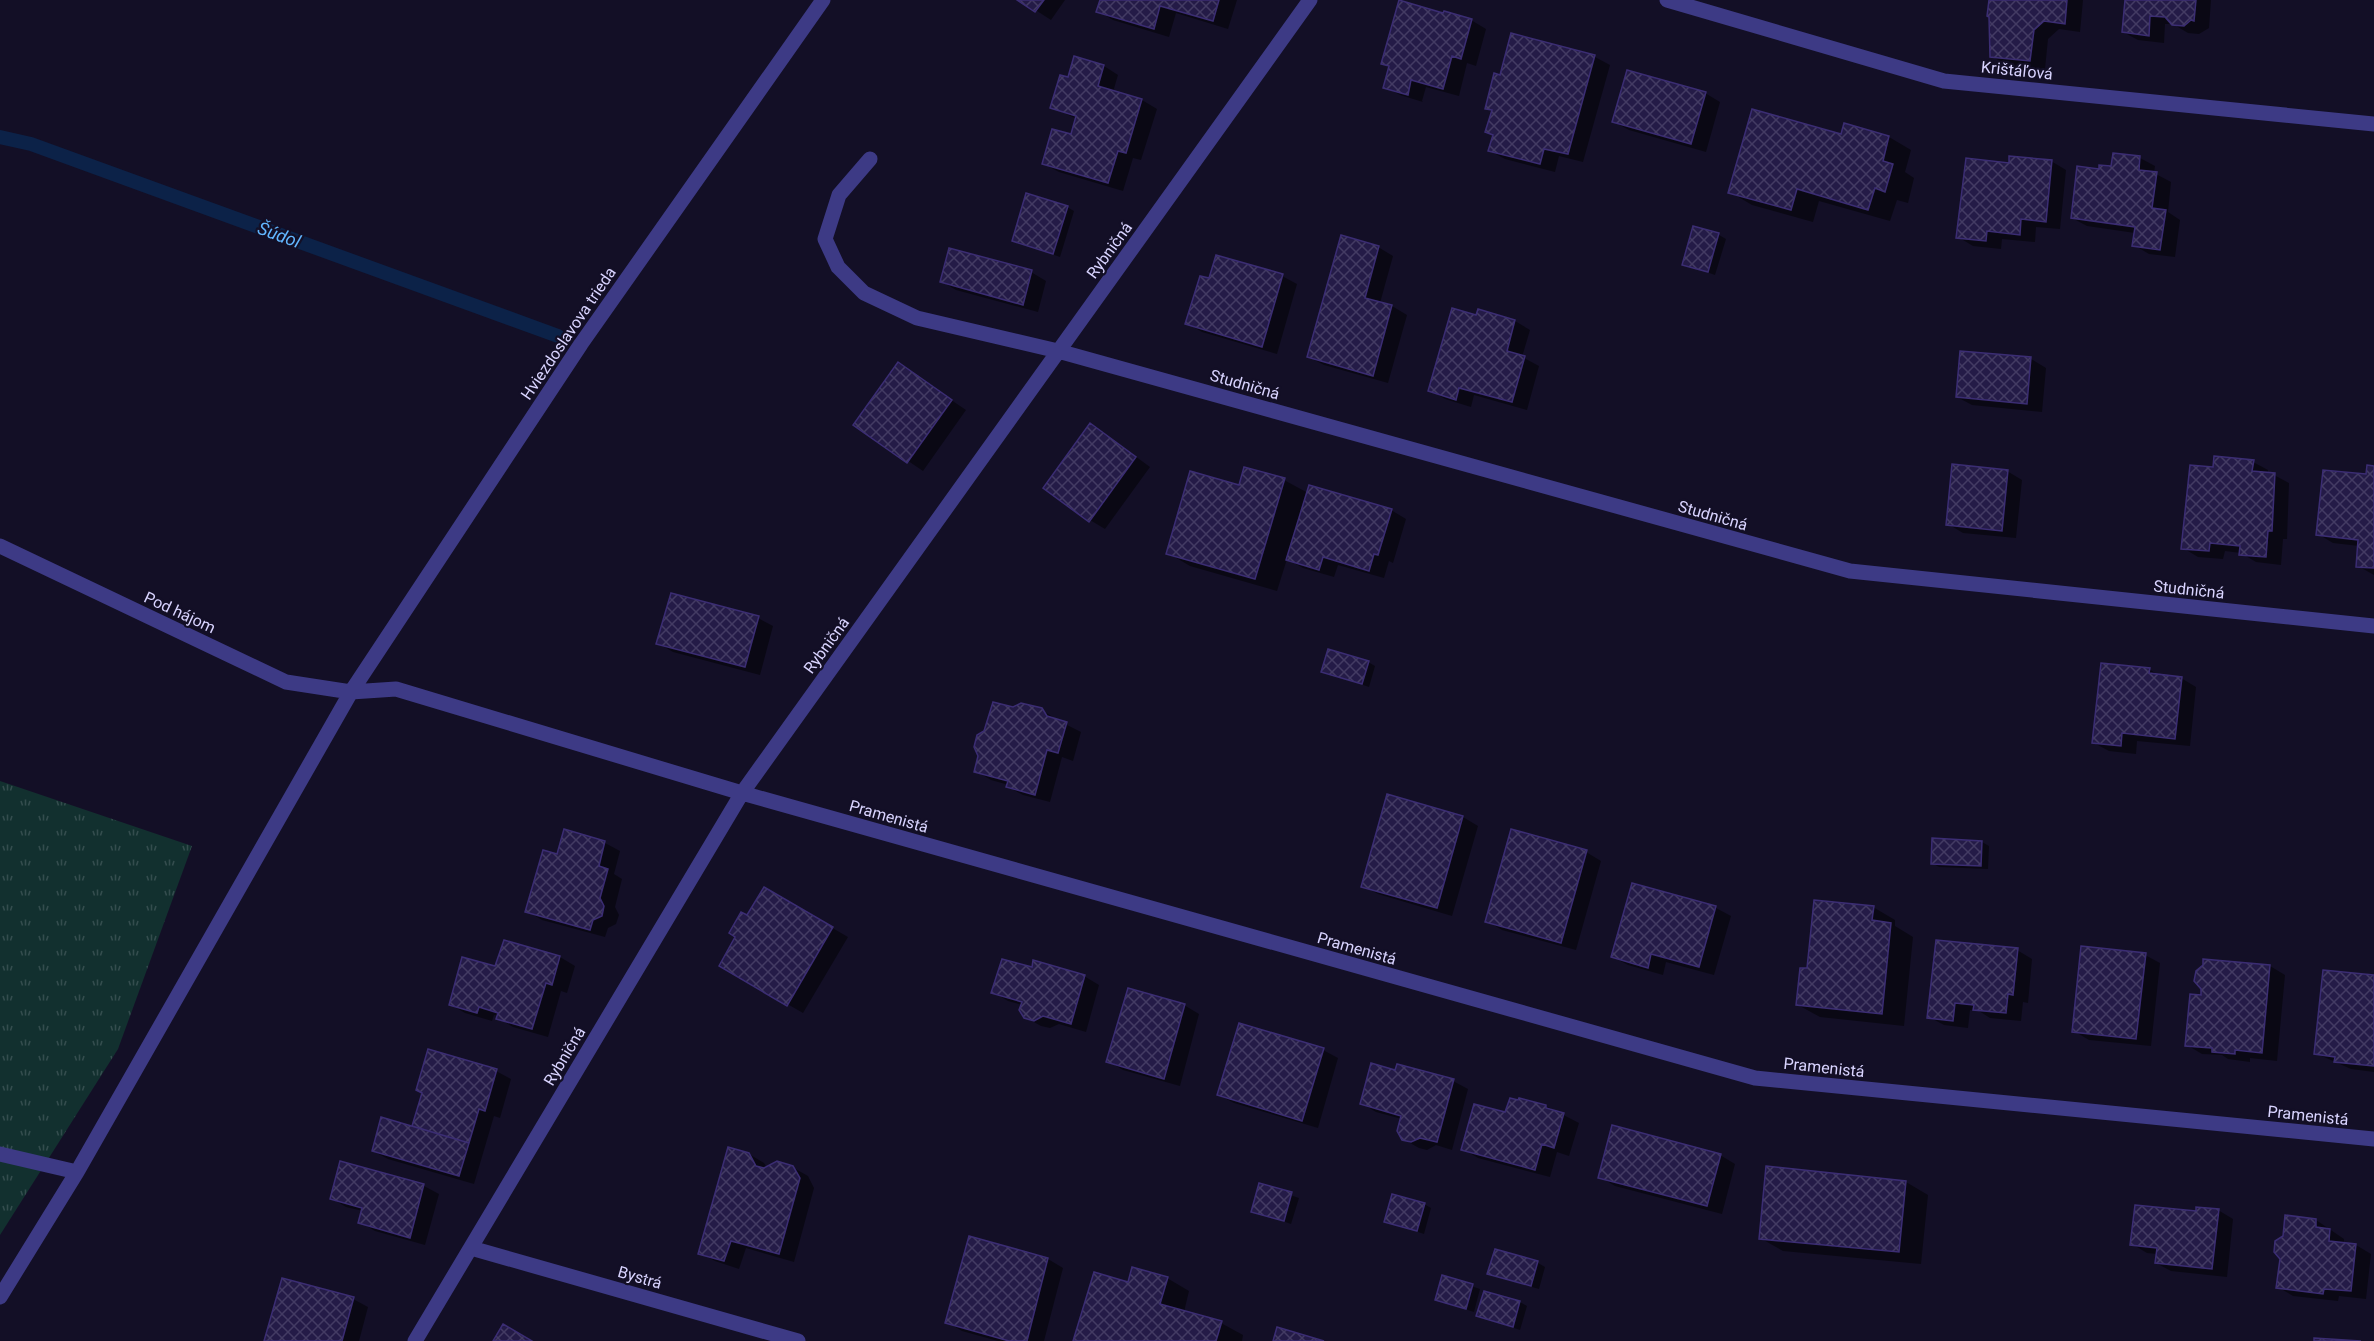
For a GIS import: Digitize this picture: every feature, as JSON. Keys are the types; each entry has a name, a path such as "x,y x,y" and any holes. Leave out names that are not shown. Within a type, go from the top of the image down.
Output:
{"street":[{"name":"Hviezdoslavova trieda","path":"0,1297 77,1172 351,692 581,344 823,0"},
{"name":"Rybničná","path":"415,1341 742,794 1310,0"},
{"name":"Krištáľová","path":"1666,0 1944,81 2374,124"},
{"name":"Studničná","path":"870,159 839,195 825,238 838,267 864,293 917,318 1059,351 1850,571 2374,626"},
{"name":"Pod hájom","path":"0,546 286,682 351,692"},
{"name":"Pramenistá","path":"351,692 396,689 742,794 1755,1078 2374,1139"},
{"path":"0,1154 77,1172"},
{"name":"Bystrá","path":"471,1248 798,1341"}],"green space":[{"path":"0,781 192,846 118,1049 0,1235"}],"building":[{"path":"1017,0 1044,0 1035,12"},
{"path":"1100,0 1219,0 1213,21 1160,6 1154,29 1096,12"},
{"path":"1399,0 1472,19 1461,59 1452,56 1443,89 1411,80 1408,95 1383,88 1389,66 1381,64"},
{"path":"1989,0 2067,0 2065,24 2044,21 2034,30 2030,61 1990,57 1989,17 1987,16"},
{"path":"2125,0 2196,0 2194,21 2191,20 2184,26 2172,25 2165,17 2150,16 2149,36 2122,32"},
{"path":"1511,33 1595,55 1568,154 1544,149 1540,164 1488,151 1493,135 1485,132 1492,110 1485,109 1494,73 1500,75"},
{"path":"1074,56 1104,65 1098,86 1142,99 1126,153 1118,151 1108,183 1042,164 1052,129 1071,134 1076,116 1050,108 1060,75 1068,77"},
{"path":"1627,70 1706,92 1691,144 1612,122"},
{"path":"1752,109 1841,134 1844,123 1889,136 1883,161 1893,164 1885,192 1875,188 1868,210 1797,189 1791,210 1728,193"},
{"path":"2113,153 2140,156 2139,170 2157,172 2152,208 2166,210 2160,250 2132,246 2135,227 2071,218 2077,166 2099,169 2099,165 2111,166"},
{"path":"2009,156 2052,160 2046,222 2021,219 2020,235 1987,231 1986,241 1956,238 1966,158 2009,163"},
{"path":"1026,193 1068,206 1053,254 1012,241"},
{"path":"1693,226 1719,233 1708,272 1682,265"},
{"path":"1341,235 1379,246 1365,298 1392,305 1373,376 1307,357"},
{"path":"949,248 1032,270 1023,305 940,282"},
{"path":"1216,255 1283,274 1262,347 1185,324 1200,276 1209,278"},
{"path":"1452,308 1476,315 1478,309 1515,320 1507,351 1525,356 1512,402 1459,388 1456,400 1428,391"},
{"path":"1960,351 2031,357 2027,404 1956,397"},
{"path":"898,362 952,400 907,463 853,425"},
{"path":"1090,423 1136,457 1089,522 1043,488"},
{"path":"2214,456 2254,460 2252,471 2275,473 2272,531 2268,531 2266,557 2239,555 2240,546 2210,543 2209,551 2181,549 2190,465 2213,467"},
{"path":"1952,464 2008,470 2002,531 1946,525"},
{"path":"2367,465 2374,466 2374,568 2356,567 2358,540 2316,535 2323,470 2366,474"},
{"path":"1244,467 1285,478 1255,579 1166,554 1190,471 1239,485"},
{"path":"1309,485 1392,509 1378,555 1374,554 1369,571 1323,557 1319,570 1286,560"},
{"path":"671,593 759,616 745,667 656,644"},
{"path":"1328,649 1369,661 1362,684 1321,672"},
{"path":"2101,663 2150,668 2149,673 2182,677 2175,739 2122,733 2121,746 2092,743"},
{"path":"993,702 1013,707 1021,703 1042,708 1047,716 1067,722 1058,753 1047,750 1035,795 1006,787 1008,781 974,772 978,756 974,747 977,735 984,731"},
{"path":"1387,794 1463,816 1437,908 1361,887"},
{"path":"564,829 605,841 599,866 608,869 600,898 604,906 602,916 593,920 590,930 525,912 543,850 557,854"},
{"path":"1511,829 1587,850 1561,943 1485,922"},
{"path":"1932,838 1982,841 1981,866 1931,864"},
{"path":"1632,883 1716,906 1699,967 1651,954 1648,968 1611,957"},
{"path":"764,887 833,927 787,1006 719,966 735,937 729,933 741,912 747,915"},
{"path":"1814,900 1874,906 1872,920 1891,923 1882,1014 1796,1005 1800,968 1807,968"},
{"path":"504,940 560,956 552,985 546,983 532,1029 496,1019 498,1013 479,1007 477,1013 449,1005 462,957 495,966"},
{"path":"1936,940 2018,948 2013,995 2008,994 2006,1013 1973,1010 1974,1005 1955,1003 1953,1021 1927,1018"},
{"path":"2081,946 2146,953 2136,1039 2072,1032"},
{"path":"1002,959 1032,967 1033,960 1085,975 1071,1024 1043,1016 1034,1021 1024,1018 1019,1010 1022,1002 991,993"},
{"path":"2203,959 2270,965 2262,1053 2235,1050 2235,1054 2212,1052 2212,1048 2185,1046 2190,994 2201,995 2201,989 2194,981 2196,971 2203,965"},
{"path":"2323,970 2374,975 2374,1066 2334,1062 2335,1057 2314,1054"},
{"path":"1128,988 1185,1004 1164,1079 1106,1062"},
{"path":"1239,1023 1324,1048 1302,1121 1217,1095"},
{"path":"428,1049 497,1069 485,1111 479,1109 469,1143 412,1126 422,1093 416,1090"},
{"path":"1371,1063 1395,1070 1397,1064 1454,1079 1437,1142 1420,1138 1411,1142 1402,1140 1397,1131 1401,1116 1360,1104"},
{"path":"1510,1098 1546,1105 1546,1108 1564,1113 1554,1148 1542,1144 1535,1170 1461,1150 1474,1104 1505,1112"},
{"path":"381,1117 469,1143 459,1176 372,1151"},
{"path":"1612,1125 1721,1154 1707,1206 1598,1178"},
{"path":"728,1147 749,1153 756,1166 764,1168 777,1161 793,1166 800,1178 779,1254 731,1241 724,1261 698,1254"},
{"path":"340,1161 424,1184 410,1238 358,1223 362,1208 330,1199"},
{"path":"1766,1166 1906,1181 1899,1252 1759,1239"},
{"path":"1259,1183 1292,1192 1284,1221 1251,1212"},
{"path":"1392,1194 1425,1203 1417,1231 1384,1222"},
{"path":"2135,1205 2196,1211 2196,1207 2219,1209 2212,1269 2155,1263 2157,1248 2130,1245"},
{"path":"2285,1215 2316,1219 2316,1227 2330,1229 2329,1241 2356,1244 2351,1291 2324,1289 2323,1294 2276,1288 2280,1259 2274,1252 2275,1241 2283,1236"},
{"path":"969,1236 1048,1258 1027,1341 1009,1341 945,1323"},
{"path":"1495,1249 1538,1261 1531,1286 1487,1274"},
{"path":"1132,1267 1168,1277 1160,1304 1222,1321 1216,1341 1073,1341 1094,1272 1128,1282"},
{"path":"1442,1275 1473,1284 1466,1309 1435,1300"},
{"path":"282,1278 354,1297 342,1341 264,1341"},
{"path":"1484,1291 1520,1301 1513,1327 1476,1316"},
{"path":"503,1324 532,1341 493,1341"},
{"path":"1277,1327 1324,1341 1273,1341"},
{"path":"2314,1338 2361,1341 2314,1341"}],"waterway":[{"name":"Šúdol","path":"0,137 31,144 558,336"}]}
